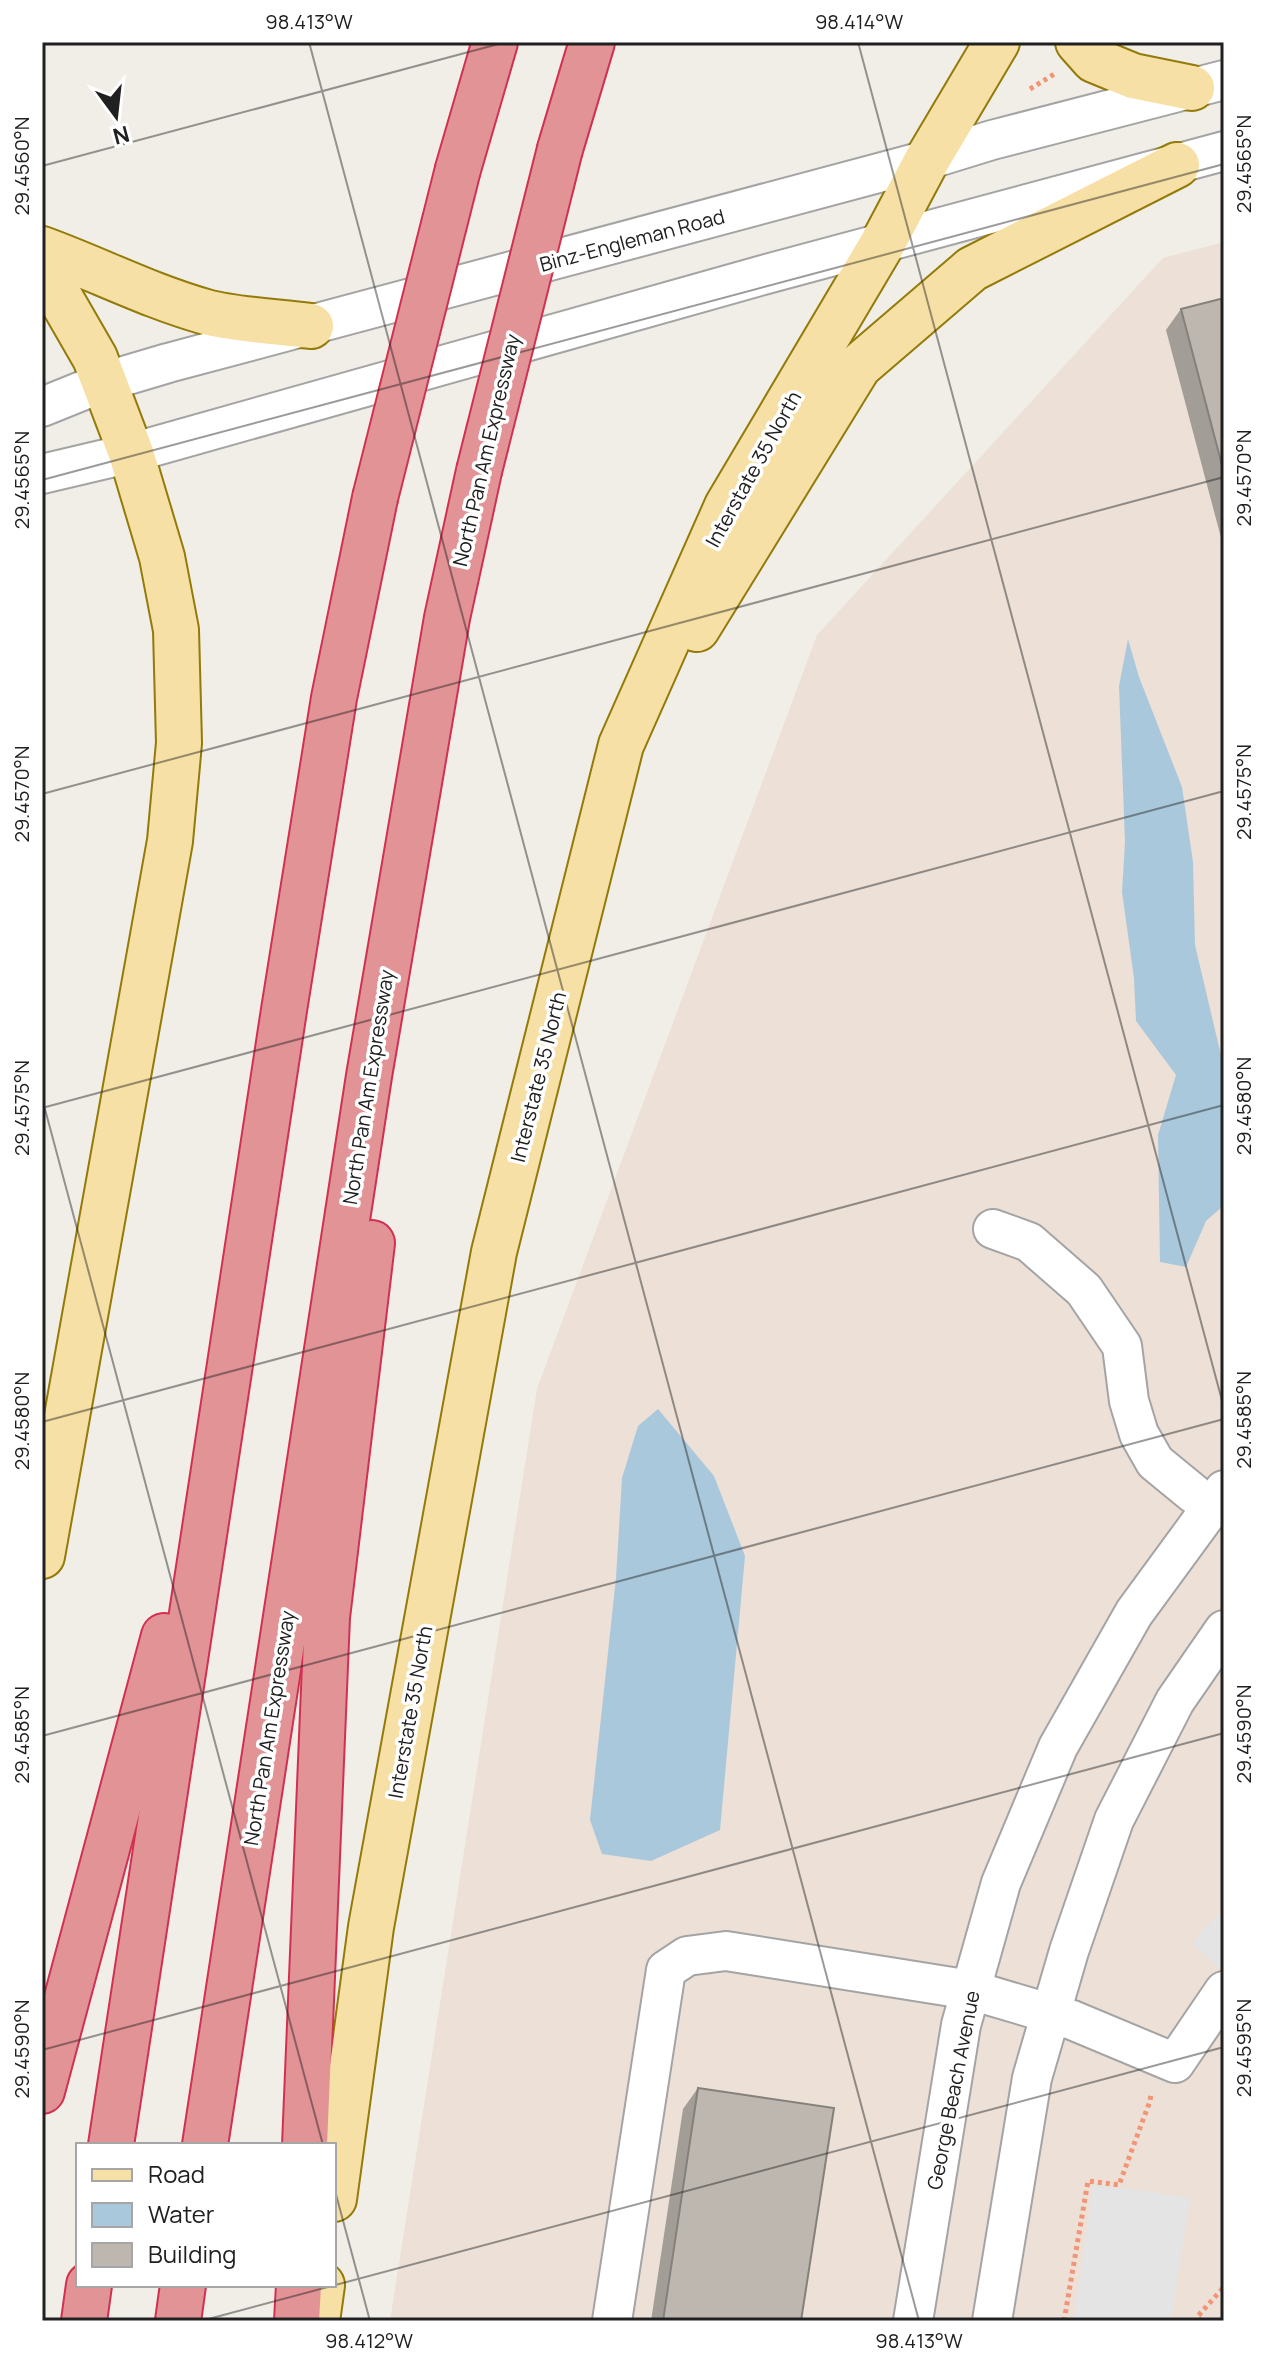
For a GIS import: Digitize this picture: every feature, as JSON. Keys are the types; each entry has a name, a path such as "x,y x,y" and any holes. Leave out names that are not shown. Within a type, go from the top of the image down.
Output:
{"highway":[{"path":"111,2143 334,698 375,498 458,169 495,42"},
{"name":"North Pan Am Expressway","path":"205,2143 369,1076 447,618 479,471 560,149 592,42"},
{"path":"305,2143 327,1617 447,618"},
{"path":"42,2091 223,1414"},
{"path":"84,2321 89,2287"},
{"path":"178,2321 183,2287"},
{"path":"297,2321 299,2287"}],"main road":[{"name":"Interstate 35 North","path":"336,2184 371,1927 494,1252 618,756 727,506 884,241 927,160 997,42"},
{"path":"1078,42 1094,60 1133,76 1208,84"},
{"path":"618,756 859,366 972,269 1177,165"},
{"path":"42,249 139,289 208,313 311,326"},
{"path":"42,278 61,299 95,358 131,453 162,557 176,630 179,743 170,841 46,1508 42,1556"},
{"path":"317,2321 322,2287"}],"street":[{"name":"Binz-Engleman Road","path":"42,407 104,382 168,363 1208,84"},
{"path":"42,474 131,453 884,241 1224,151"},
{"path":"993,1229 1029,1242 1084,1290 1122,1346 1129,1401 1139,1434 1155,1462 1209,1492"},
{"name":"George Beach Avenue","path":"913,2321 961,2025 1001,1883 1058,1747 1134,1613 1209,1492"},
{"path":"992,2321 1032,2078 1069,1951 1114,1820 1175,1701 1224,1630"},
{"path":"612,2321 666,1970 687,1956 726,1951 971,1990 1072,2020 1175,2063 1224,1991"}],"path":[{"path":"1064,2321 1088,2181 1119,2185 1152,2089"},
{"path":"1201,2321 1197,2317 1224,2287"}],"shaded area":[{"path":"1224,242 1224,2321 390,2321 537,1389 817,635 1163,258"},
{"path":"1224,1908 1224,1972 1192,1943"},
{"path":"1093,2184 1190,2198 1171,2321 1074,2321"}],"water":[{"path":"1128,639 1139,677 1182,787 1193,862 1195,945 1224,1068 1224,1205 1206,1221 1186,1267 1160,1262 1158,1135 1176,1075 1136,1021 1134,978 1122,892 1125,842 1119,686"},
{"path":"658,1409 714,1476 745,1556 720,1830 651,1861 602,1854 590,1820 616,1578 622,1478 638,1426"}],"building":[{"path":"1224,298 1224,473 1181,309"},
{"path":"698,2088 834,2108 801,2321 663,2321"}]}
